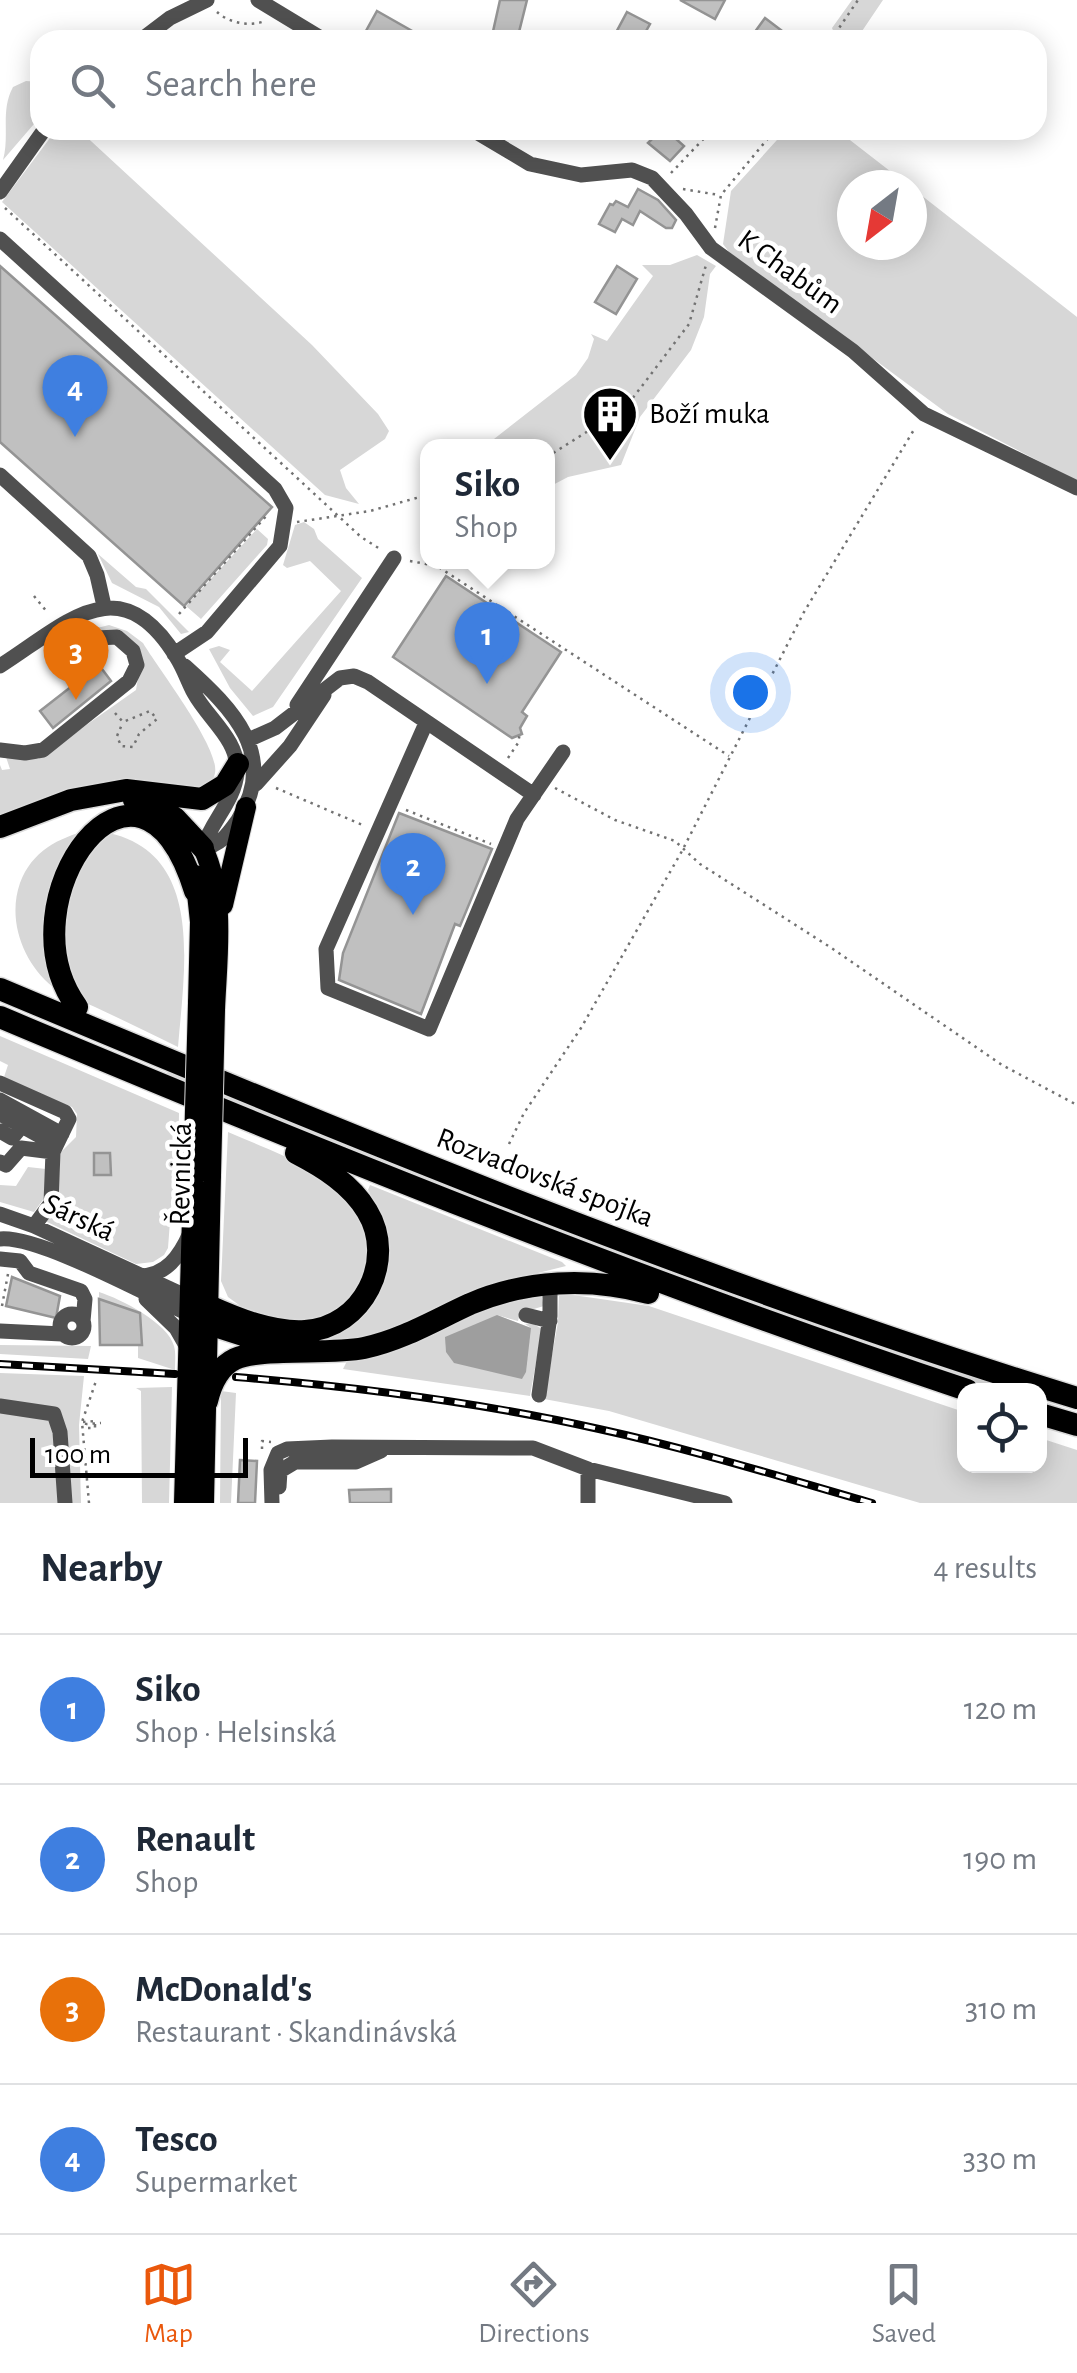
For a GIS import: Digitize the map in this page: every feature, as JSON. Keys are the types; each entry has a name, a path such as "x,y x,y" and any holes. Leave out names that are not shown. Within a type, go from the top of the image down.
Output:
{"highway":[{"path":"0,827 58,803 103,794 138,790 202,799 225,785 238,764"},
{"path":"103,794 136,800 166,812 183,824 202,848"},
{"path":"40,838 75,820 114,816 136,822 169,843 187,867 196,890"},
{"path":"169,843 202,848"},
{"path":"29,974 52,994 204,1074"},
{"name":"Rozvadovská spojka","path":"0,988 204,1074 668,1258 880,1334 1077,1398"},
{"name":"Rozvadovská spojka","path":"0,1017 485,1217 787,1330 957,1387"},
{"path":"196,1099 335,1177 368,1212 377,1244 375,1274 365,1298 349,1315 328,1327 286,1330 199,1311"},
{"path":"207,1402 216,1376 236,1359 254,1354 308,1354 375,1345 496,1294 550,1284 614,1284 787,1330"},
{"path":"199,1311 256,1341 308,1354"},
{"path":"1047,1416 1077,1426"}],"main road":[{"path":"218,932 249,799"},
{"name":"Řevnická","path":"184,1503 188,1348 199,1311 206,1006 195,875 202,848"},
{"name":"Řevnická","path":"202,848 212,872 218,932 206,1006"},
{"name":"Řevnická","path":"202,1178 191,1230 207,1402 204,1503"}],"street":[{"path":"170,18 180,0"},
{"path":"154,30 206,0"},
{"path":"258,0 307,30"},
{"path":"0,192 37,140"},
{"path":"489,140 530,164 581,175 632,170 660,186"},
{"name":"K Chabům","path":"660,186 712,248 853,351 924,414 1077,488"},
{"path":"0,239 275,489 286,508 280,546 207,632 176,657"},
{"path":"0,476 92,561 104,606"},
{"path":"292,712 394,558"},
{"path":"0,666 58,625 104,606 124,609 145,620 205,684 248,740 256,770 249,799"},
{"path":"0,750 43,750 130,681 136,665 127,642 112,636 97,638 78,652"},
{"path":"176,657 195,695 232,745 238,764 230,798 202,848"},
{"path":"248,740 275,728 340,678 361,678 426,723 539,788"},
{"path":"202,848 224,838 262,775 290,746 329,688"},
{"path":"426,723 326,950 328,988 429,1029 517,819 563,752"},
{"path":"108,1034 170,1088"},
{"path":"100,1059 177,1063"},
{"path":"0,1083 14,1110 57,1143"},
{"path":"0,1131 12,1138 20,1090 65,1112 69,1119 57,1143 51,1202 34,1226"},
{"path":"0,1162 6,1165 7,1149 57,1143"},
{"name":"Sárská","path":"0,1214 34,1226 136,1283"},
{"path":"188,1348 176,1328 136,1283 170,1265 185,1246 191,1230"},
{"name":"Sárská","path":"0,1239 14,1238 41,1246 199,1311"},
{"path":"0,1331 73,1338 80,1335 85,1298 81,1290 29,1272 20,1261 5,1261"},
{"path":"539,1395 550,1320 550,1284"},
{"path":"526,1316 550,1320"},
{"path":"0,1406 54,1414 60,1432 65,1503"},
{"path":"275,1503 274,1459 287,1449 304,1455 533,1448 690,1499 726,1503"},
{"path":"588,1468 588,1503"}],"path":[{"path":"206,0 223,18 240,23 258,24 281,14"},
{"path":"838,30 858,0"},
{"path":"660,186 703,140"},
{"path":"555,452 626,407 689,324 712,248 721,195 767,140"},
{"path":"660,186 721,195"},
{"path":"0,204 361,537 394,558 420,563"},
{"path":"510,1144 524,1114 581,1028 682,851 804,612 924,414"},
{"path":"286,524 420,497"},
{"path":"179,614 273,508"},
{"path":"442,569 729,756"},
{"path":"34,596 46,612"},
{"path":"112,708 123,722"},
{"path":"150,711 156,719 127,748 121,746 117,736 123,722 150,711"},
{"path":"507,759 520,733"},
{"path":"270,786 370,828"},
{"path":"539,788 675,841 682,851 1002,1065 1077,1104"},
{"path":"398,806 497,847"},
{"path":"2,1306 5,1261"},
{"path":"88,1503 82,1422 96,1381"},
{"path":"82,1422 95,1421 95,1425 86,1428 86,1424 101,1423"}],"shaded area":[{"path":"852,0 883,0 863,30 832,28"},
{"path":"30,81 30,129 3,160 6,114 13,87"},
{"path":"48,140 90,140 312,345 378,414 389,431 385,439 340,470 346,488 359,504 325,495 2,202"},
{"path":"777,140 850,140 889,170 837,170 837,260 927,260 927,200 1077,317 1077,481 948,414 723,244 731,191"},
{"path":"697,255 716,266 710,274 704,317 691,350 640,417 621,465 555,484 555,439 494,439 576,375 588,358 594,339 591,334 607,341 653,276 642,265 670,265"},
{"path":"304,522 362,578 273,707 253,716 230,688 209,649 219,646 230,650 220,662 252,691 341,591 310,561 287,568 283,565 295,525"},
{"path":"257,529 268,539 267,545 201,619 186,606"},
{"path":"98,554 136,587 146,589 189,632 181,634 159,607 112,583"},
{"path":"109,625 127,631 143,643 208,746 214,761 213,778 200,790 146,783 98,783 69,789 0,817 0,765 2,770 10,769 5,754 33,755 38,759 136,690 140,666 137,651 90,634 73,639 69,635"},
{"path":"89,830 127,839 154,856 171,880 184,943 178,1047 53,987 33,966 20,940 16,897 31,862 47,848"},
{"path":"0,1036 179,1113 178,1184 164,1255 153,1262 136,1264 45,1221 58,1206 60,1153 76,1137 77,1114 72,1107 3,1080 8,1065 0,1061"},
{"path":"169,1070 746,1299 997,1383 975,1383 622,1259 165,1076"},
{"path":"228,1132 311,1171 352,1207 366,1239 363,1274 345,1302 331,1313 295,1321 238,1309 239,1305 228,1297 221,1281"},
{"path":"28,1167 46,1169 45,1197 34,1212 0,1202 0,1185 16,1186"},
{"path":"370,1185 566,1266 510,1280 391,1332 326,1344 235,1325 351,1325 365,1311 383,1279 386,1262 386,1244 368,1190"},
{"path":"99,1292 131,1306 163,1329 174,1346 175,1370 138,1358 138,1345 142,1344 140,1313 99,1299"},
{"path":"559,1293 649,1306 957,1410 957,1473 1047,1473 1047,1440 1077,1450 1077,1503 920,1503 609,1411 544,1399 558,1322"},
{"path":"541,1295 544,1306 520,1313 518,1321 497,1315 542,1329 530,1396 343,1369 347,1361 497,1303"},
{"path":"497,1315 531,1328 522,1379 454,1363 446,1352 445,1337"},
{"path":"0,1345 91,1346 88,1359 0,1354"},
{"path":"0,1373 84,1376 79,1425 81,1503 0,1503"},
{"path":"172,1387 169,1503 142,1503 141,1391 136,1388"},
{"path":"221,1391 236,1393 231,1503 220,1503"}],"building":[{"path":"500,0 527,0 520,30 493,30"},
{"path":"680,0 725,0 715,19"},
{"path":"377,11 410,30 367,30"},
{"path":"627,12 650,24 647,30 617,30"},
{"path":"765,18 781,30 756,30"},
{"path":"677,140 684,146 670,161 648,143"},
{"path":"638,189 658,200 676,220 672,228 640,211 633,225 622,219 615,232 599,224 610,204 616,201 628,207"},
{"path":"0,266 272,507 184,606 0,442"},
{"path":"617,266 637,279 616,314 595,302"},
{"path":"446,576 561,652 522,712 527,716 520,728 522,734 512,738 393,657"},
{"path":"99,665 111,681 53,728 40,711"},
{"path":"399,813 492,849 460,926 455,924 421,1014 339,980 343,953"},
{"path":"94,1153 110,1153 111,1175 94,1175"},
{"path":"12,1277 60,1296 56,1318 6,1306"},
{"path":"99,1299 140,1313 142,1345 100,1345"},
{"path":"240,1460 257,1461 255,1503 238,1503"},
{"path":"391,1489 391,1503 350,1503 349,1490"}],"railway":[{"path":"0,1364 175,1374"},
{"path":"236,1377 418,1397 554,1419 668,1445 872,1503"}],"place":[{"name":"Tesco","path":"75,437"},
{"name":"Boží muka","path":"610,463"},
{"name":"Siko","path":"487,684"},
{"name":"McDonald's","path":"76,700"},
{"name":"Renault","path":"413,915"}]}
